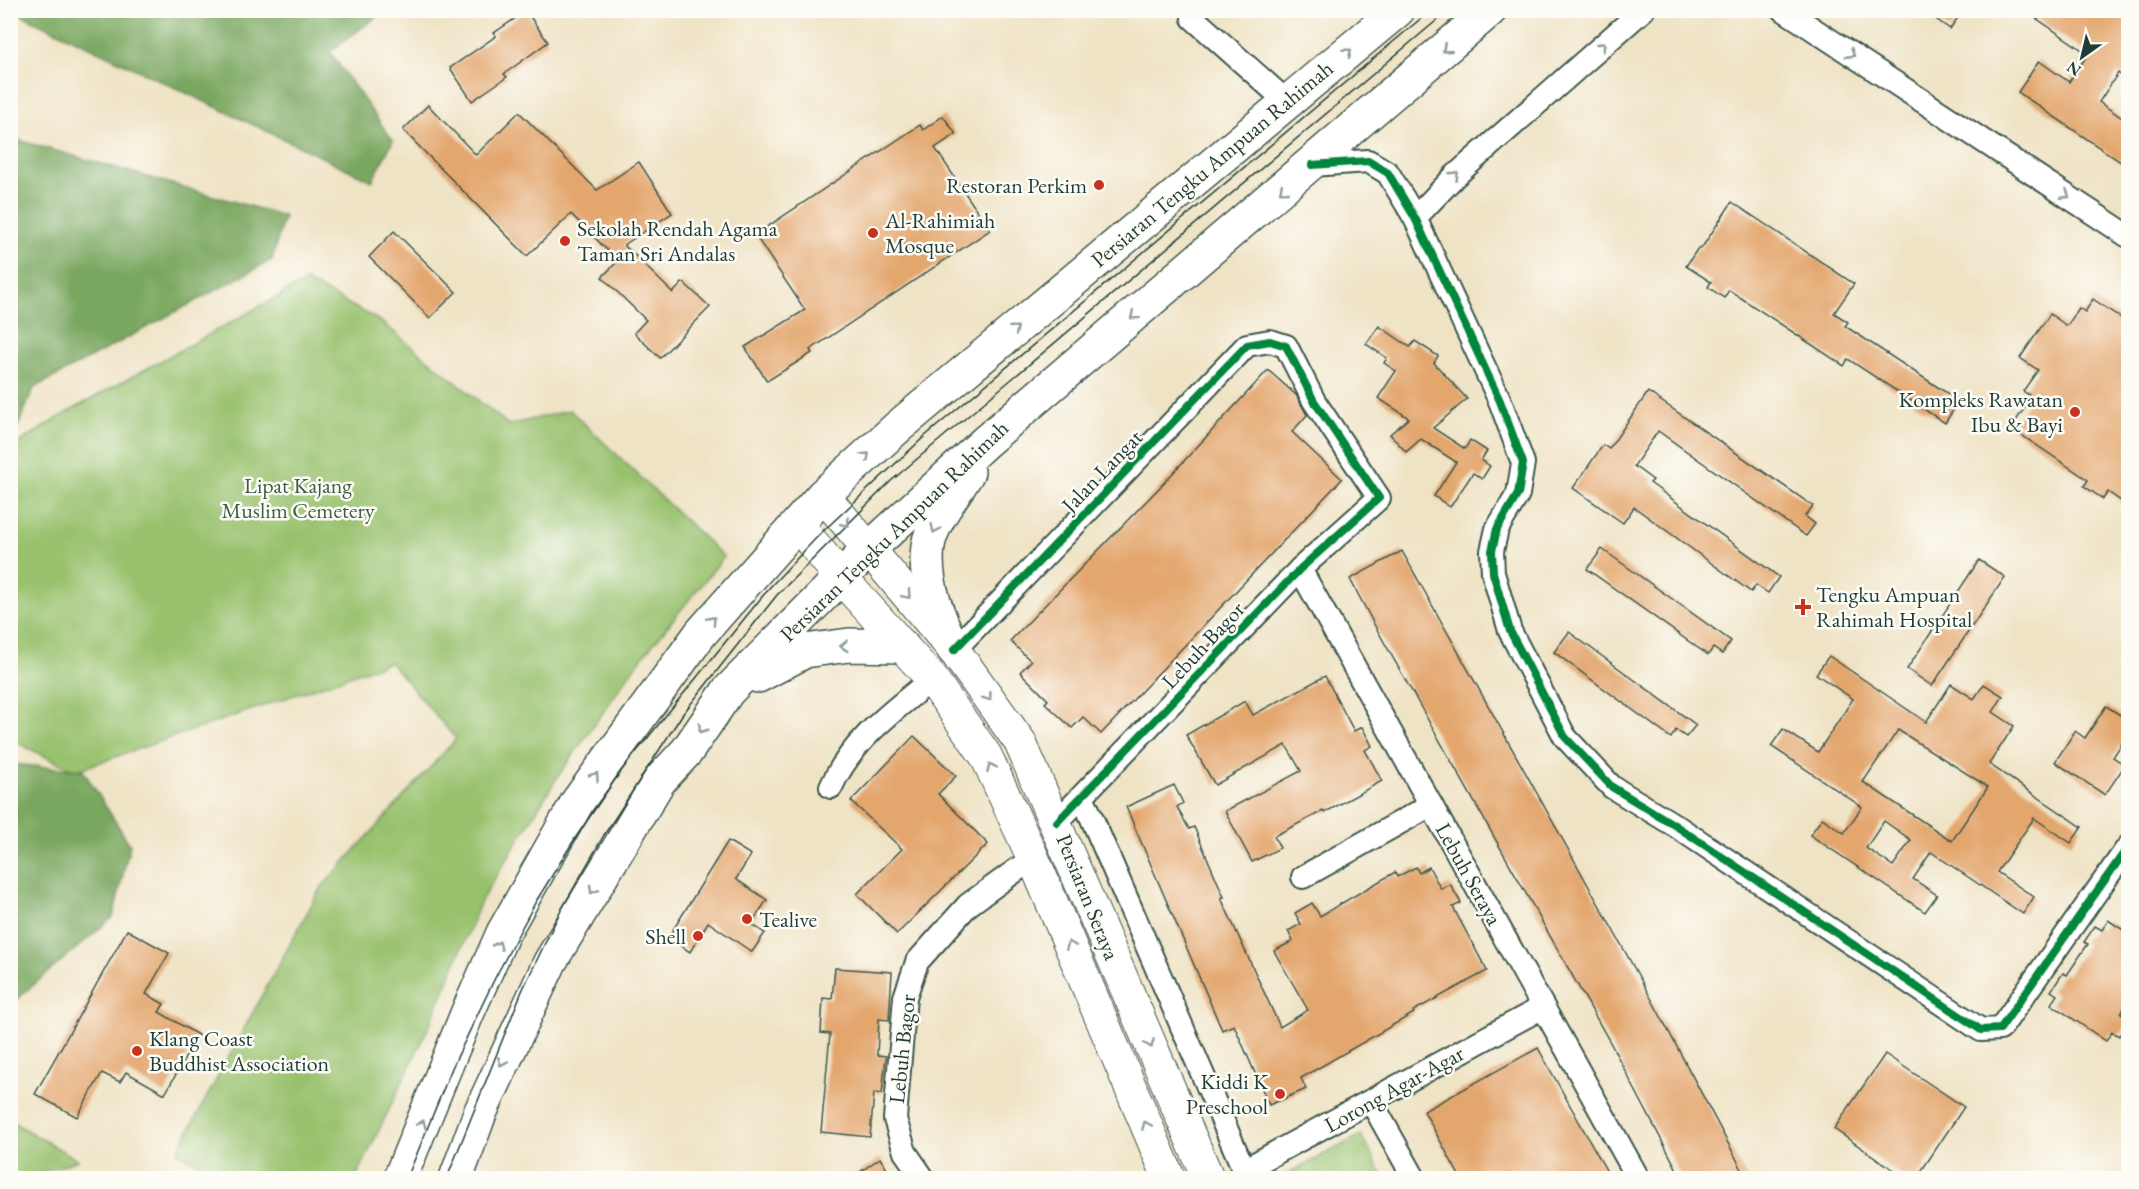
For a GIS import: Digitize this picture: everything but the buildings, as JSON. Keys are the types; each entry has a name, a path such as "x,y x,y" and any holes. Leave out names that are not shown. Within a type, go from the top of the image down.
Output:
{"highway":[{"name":"Persiaran Tengku Ampuan Rahimah","path":"400,1179 466,1014 503,933 578,801 701,633 823,495 898,427 1398,10"},
{"name":"Persiaran Tengku Ampuan Rahimah","path":"456,1179 480,1113 550,962 659,781 687,751 728,691 842,579 868,550 986,442 1312,165 1490,10"},
{"path":"954,650 938,616 928,570 928,545 986,442"},
{"path":"728,691 805,651 849,645 902,646"}],"main road":[{"name":"Persiaran Seraya","path":"823,495 954,650 1020,742 1057,822 1205,1172"},
{"name":"Persiaran Seraya","path":"797,524 842,579 932,679 986,756 1033,858 1169,1179"},
{"path":"1101,1018 1133,1006"}],"street":[{"path":"1195,10 1193,18 1287,102"},
{"path":"1415,218 1455,176 1643,10"},
{"path":"1793,14 2128,236"},
{"path":"1312,165 1368,161 1388,173 1415,218 1500,401 1523,463 1518,494 1497,529 1492,551 1493,573 1510,631 1565,737 1612,787 1676,826 1981,1030 2000,1029 2120,879 2128,847"},
{"name":"Jalan Langat","path":"954,650 1247,345 1270,341 1286,346"},
{"name":"Lebuh Bagor","path":"1057,822 1083,798 1300,569 1379,498 1314,401 1286,346"},
{"name":"Lebuh Seraya","path":"1300,569 1638,1179"},
{"path":"831,787 842,763 874,726 932,679"},
{"name":"Persiaran Seraya","path":"1083,798 1241,1174"},
{"path":"1303,877 1431,805"},
{"name":"Lebuh Bagor","path":"923,1179 905,1152 895,1119 904,997 917,962 968,905 1033,858"},
{"name":"Lorong Agar-Agar","path":"1241,1174 1543,1007"},
{"path":"1371,1101 1414,1179"},
{"path":"1205,1172 1241,1174"}],"green space":[{"path":"11,10 384,11 330,52 393,141 372,181"},
{"path":"11,138 284,216 272,260 34,388 11,443"},
{"name":"Lipat Kajang Muslim Cemetery","path":"306,281 380,321 509,425 570,410 724,557 636,665 555,781 482,899 431,1022 356,1178 224,1178 177,1152 320,889 456,739 390,662 75,771 11,740 10,448 66,413"},
{"path":"11,764 83,770 130,845 113,917 11,1004"},
{"path":"11,1121 78,1160 25,1178 11,1178"},
{"path":"1361,1135 1384,1178 1279,1178"}],"tram line":[{"path":"407,1178 452,1068 495,978 535,903 620,772 770,587 820,534 925,436 1431,10"},
{"path":"447,1178 522,991 560,912 604,835 682,715 777,595 891,481 1449,10"}],"cycle path":[{"path":"1312,165 1368,161 1388,173 1415,218 1500,401 1523,463 1518,494 1497,529 1492,551 1493,573 1510,631 1565,737 1612,787 1676,826 1981,1030 2000,1029 2128,847"},
{"path":"954,650 1247,345 1270,341 1286,346 1314,401 1379,498 1300,569 1057,822"}],"place":[{"name":"Restoran Perkim","path":"1099,185"},
{"name":"Al-Rahimiah Mosque","path":"873,233"},
{"name":"Sekolah Rendah Agama Taman Sri Andalas","path":"565,241"},
{"name":"Kompleks Rawatan Ibu & Bayi","path":"2075,412"},
{"name":"Tengku Ampuan Rahimah Hospital","path":"1803,607"},
{"name":"Tealive","path":"747,919"},
{"name":"Shell","path":"698,936"},
{"name":"Klang Coast Buddhist Association","path":"137,1051"},
{"name":"Kiddi K Preschool","path":"1280,1094"}]}
